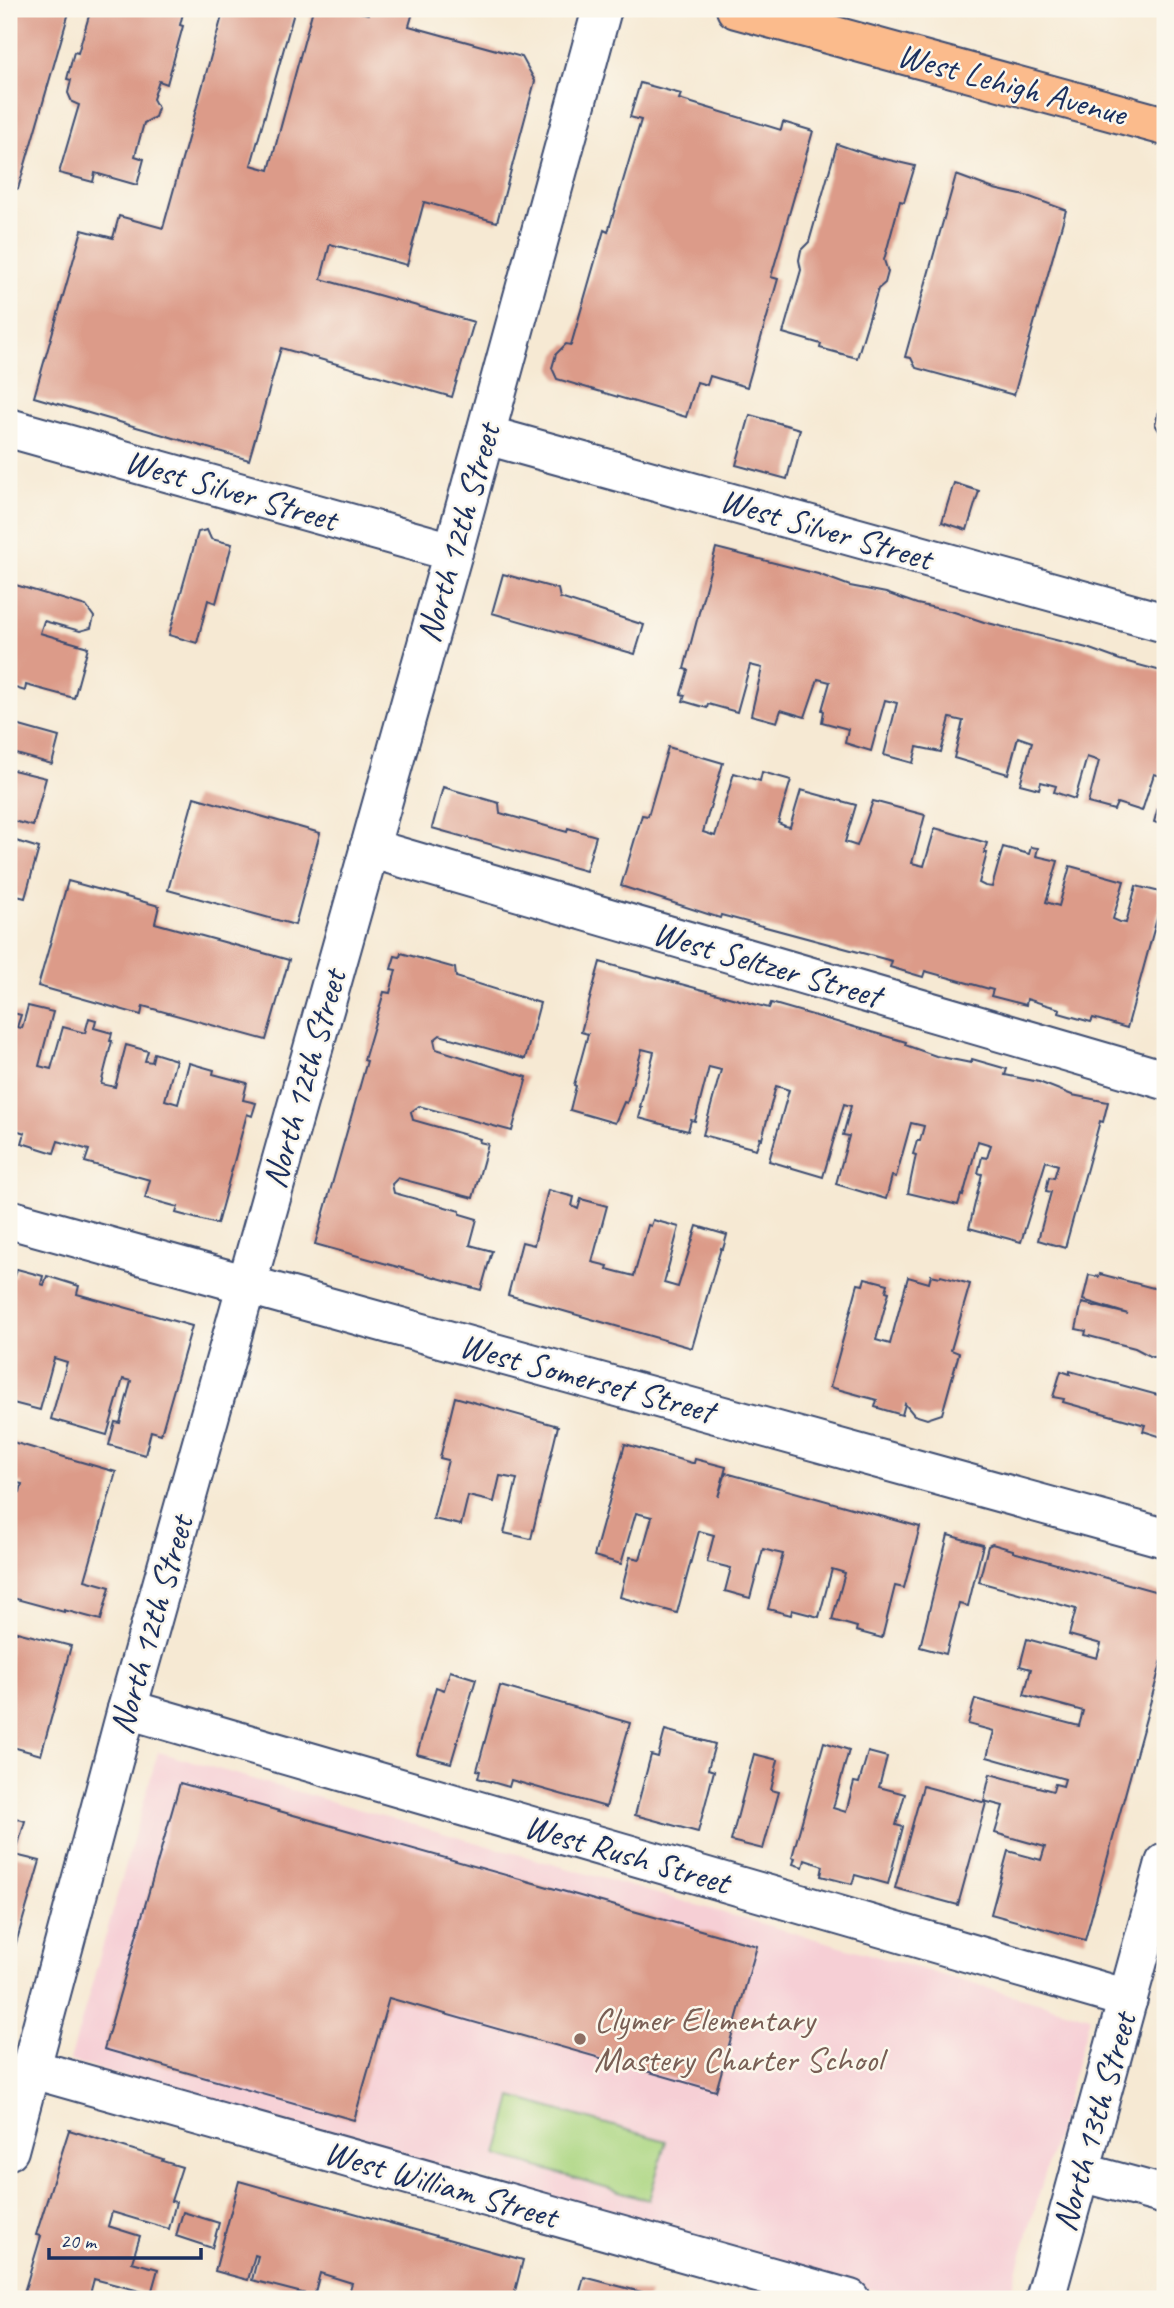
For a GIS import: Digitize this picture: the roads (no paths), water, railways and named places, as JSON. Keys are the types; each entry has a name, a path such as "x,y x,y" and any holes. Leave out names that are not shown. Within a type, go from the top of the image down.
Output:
{"main road":[{"name":"West Lehigh Avenue","path":"736,9 1165,126"}],"street":[{"name":"North 12th Street","path":"9,2150 127,1709 486,435 602,9"},
{"name":"West Silver Street","path":"9,428 453,552"},
{"name":"West Silver Street","path":"486,435 1165,623"},
{"name":"West Seltzer Street","path":"369,848 1165,1080"},
{"name":"West Somerset Street","path":"9,1219 1165,1538"},
{"name":"West Rush Street","path":"127,1709 1128,1999"},
{"name":"North 13th Street","path":"1045,2299 1128,1999 1158,1917 1165,1863"},
{"name":"West William Street","path":"32,2069 850,2299"},
{"path":"1080,2172 1165,2195"}],"place":[{"name":"Clymer Elementary Mastery Charter School","path":"580,2039"}]}
